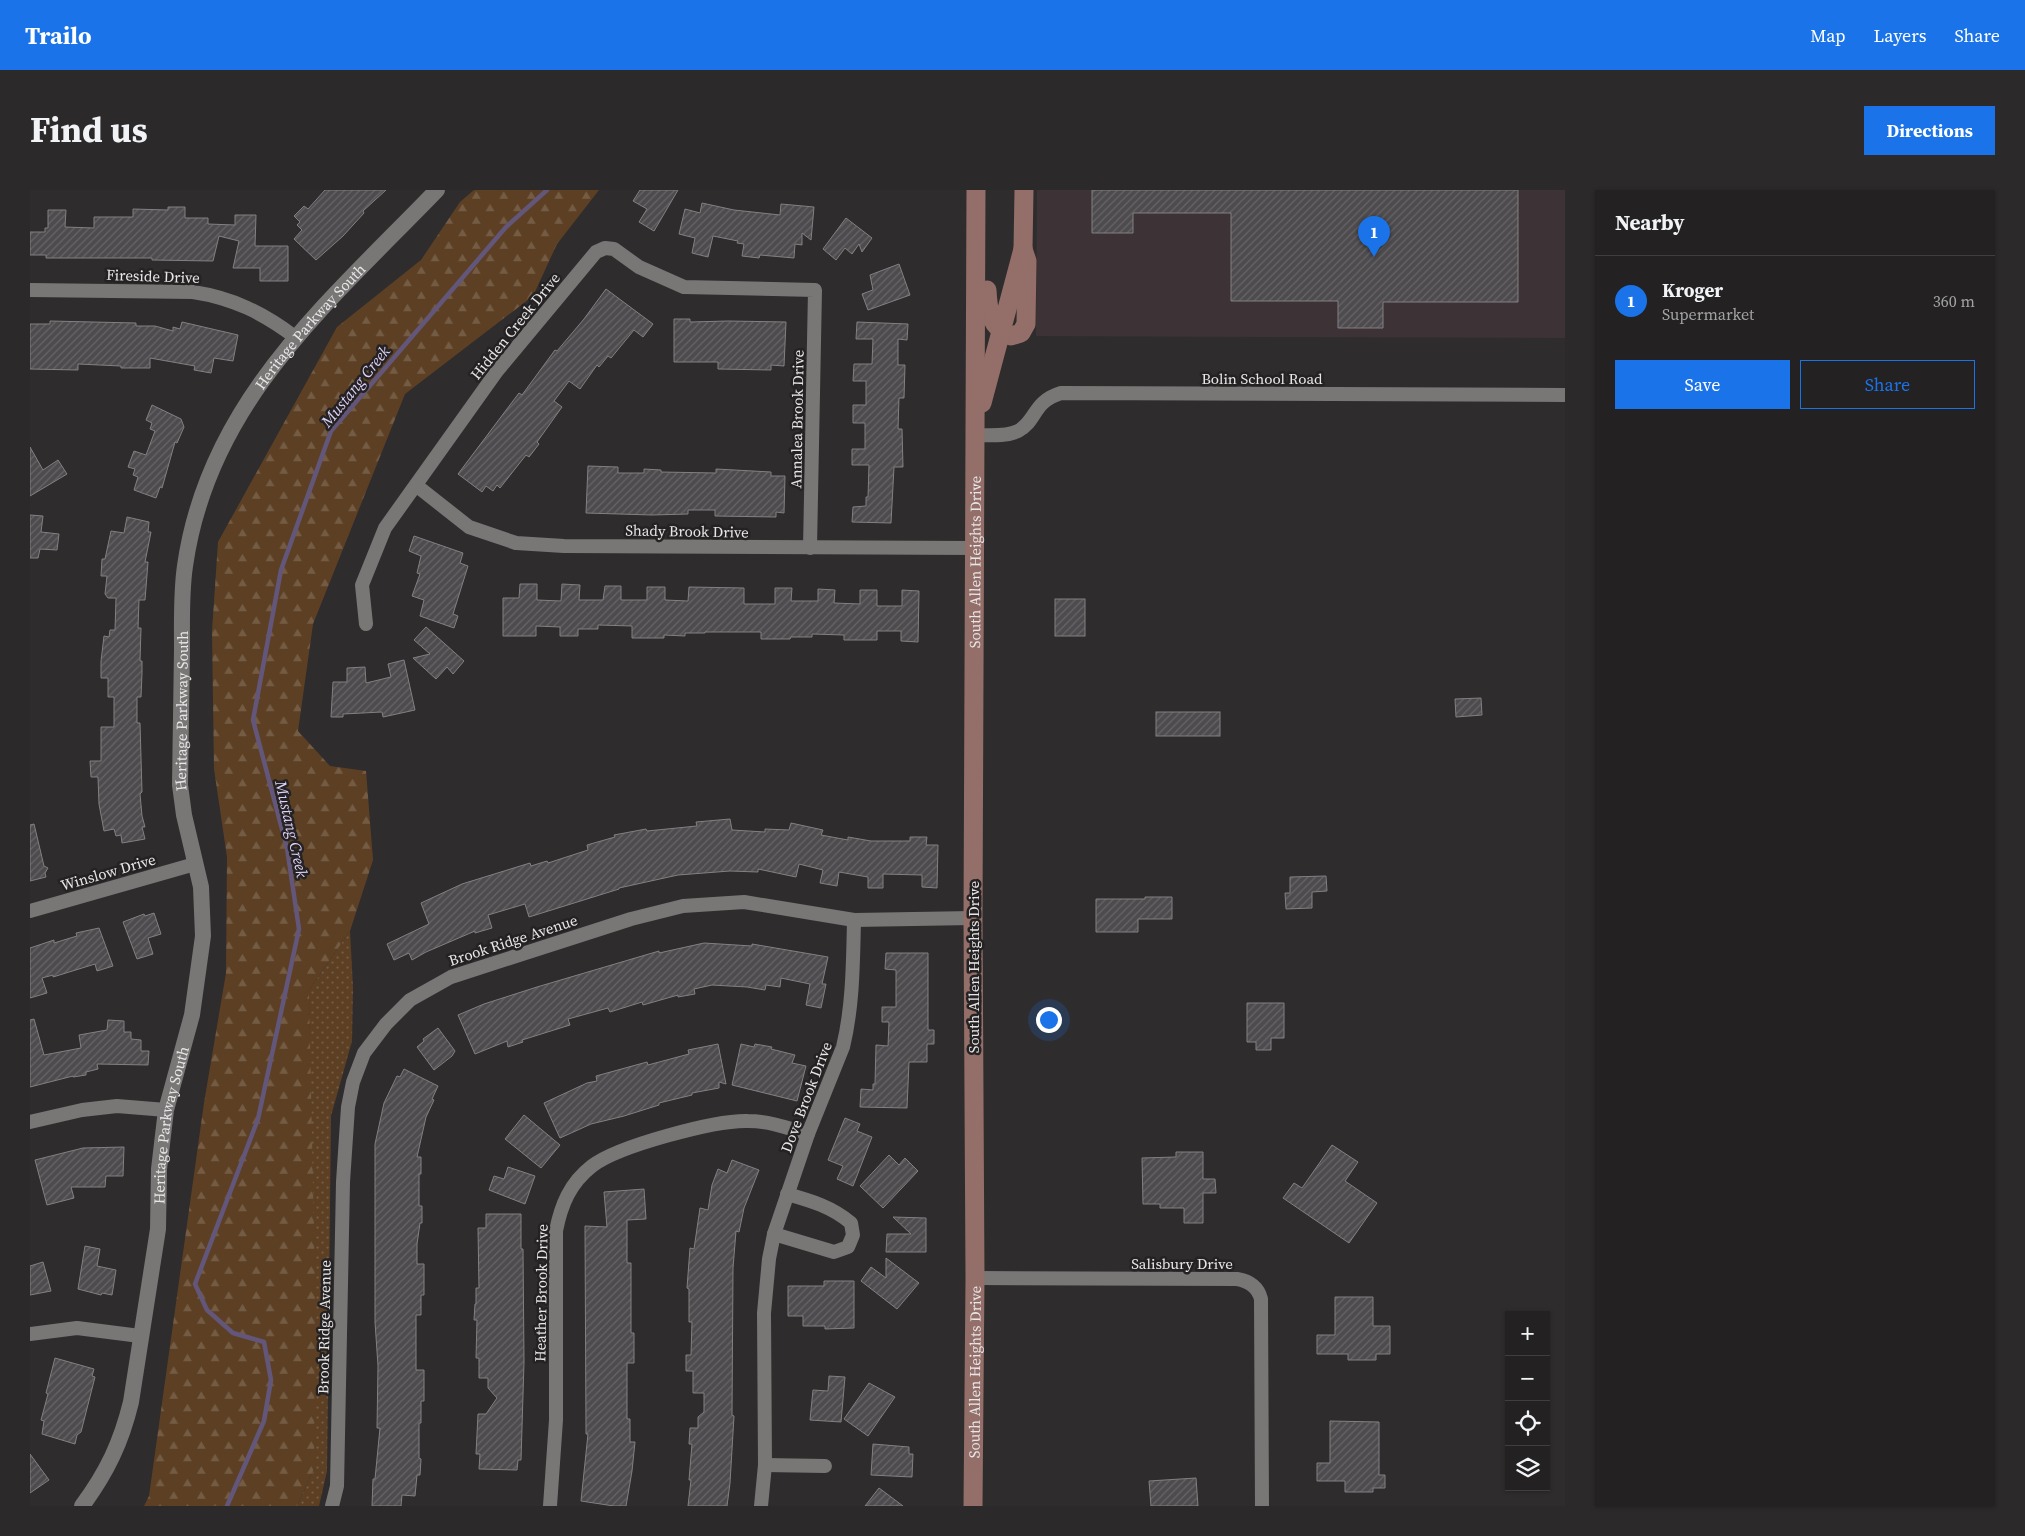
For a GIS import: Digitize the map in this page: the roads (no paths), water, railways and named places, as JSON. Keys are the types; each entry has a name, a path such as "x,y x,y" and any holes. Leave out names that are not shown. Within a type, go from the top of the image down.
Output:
{"main road":[{"name":"South Allen Heights Drive","path":"975,432 1023,249 1024,190"},
{"name":"South Allen Heights Drive","path":"973,1506 976,193"},
{"path":"976,193 985,225 988,311 992,320 1001,331"}],"street":[{"name":"Heritage Parkway South","path":"82,1506 102,1478 125,1428 131,1402 158,1229 159,1169 166,1110 192,1016 203,936 201,887 180,785 185,567 191,530 207,478 219,451 243,407 295,337 437,190"},
{"name":"Hidden Creek Drive","path":"366,624 362,585 385,528 417,486 497,371 600,249 610,247 639,267 684,287 815,290"},
{"name":"Fireside Drive","path":"30,290 193,292 212,295 231,300 272,320 295,337"},
{"name":"Annalea Brook Drive","path":"810,548 815,290"},
{"name":"Bolin School Road","path":"975,432 1012,433 1018,431 1027,424 1042,402 1051,396 1061,394 1565,395"},
{"name":"Shady Brook Drive","path":"417,486 469,527 516,543 564,546 974,548"},
{"name":"Winslow Drive","path":"30,911 195,864"},
{"name":"Brook Ridge Avenue","path":"332,1506 338,1476 343,1182 348,1107 353,1082 364,1053 386,1024 410,1000 451,977 630,919 683,906 744,902 854,920 973,918"},
{"name":"Dove Brook Drive","path":"761,1506 765,1464 764,1313 769,1258 774,1234 808,1134 843,1047 852,971 854,920"},
{"path":"30,1122 82,1110 117,1106 166,1110"},
{"name":"Heather Brook Drive","path":"550,1506 556,1420 556,1231 565,1197 592,1166 652,1141 690,1130 735,1121 751,1121 776,1124 808,1134"},
{"path":"774,1234 834,1252 848,1247 853,1235 851,1223 822,1203 788,1194"},
{"name":"Salisbury Drive","path":"975,1278 1237,1279 1251,1283 1260,1293 1261,1299 1262,1506"},
{"path":"30,1334 77,1328 140,1336"},
{"path":"765,1464 825,1466"}],"waterway":[{"name":"Mustang Creek","path":"227,1506 264,1421 271,1380 264,1342 233,1333 207,1310 195,1284 258,1119 299,929 287,848 253,720 281,570 331,431 506,227 547,190"}],"place":[{"name":"Kroger","path":"1374,257"}]}
